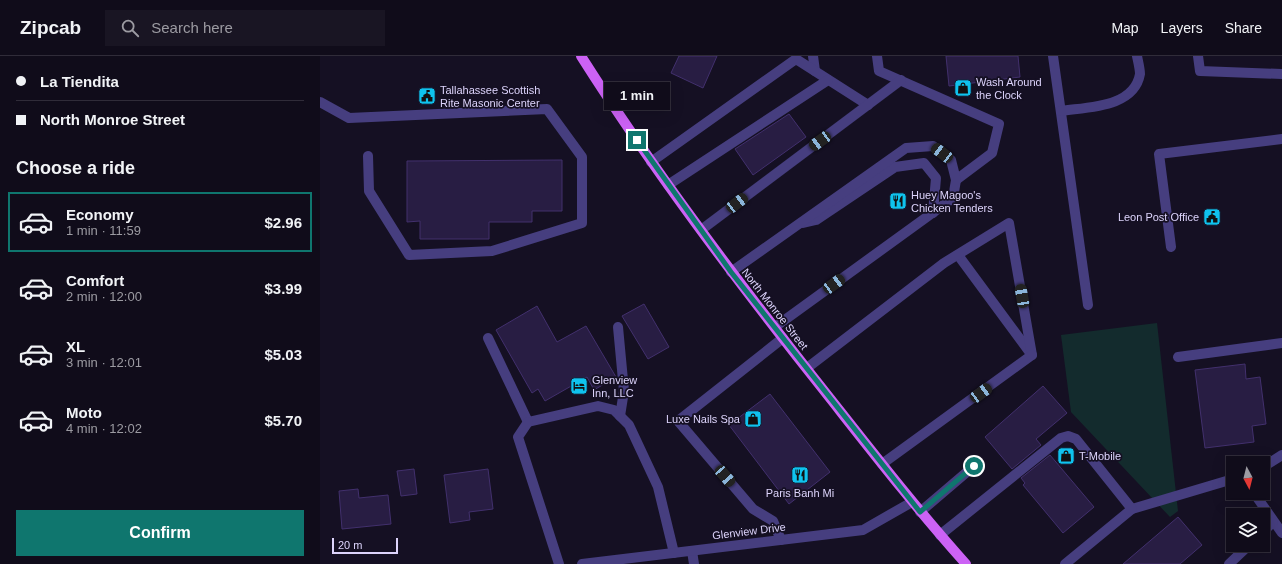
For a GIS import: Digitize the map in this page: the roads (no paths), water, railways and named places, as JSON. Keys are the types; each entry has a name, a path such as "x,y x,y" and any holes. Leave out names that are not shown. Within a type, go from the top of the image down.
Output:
{"main road":[{"name":"North Monroe Street","path":"581,56 651,162 731,272 920,512 966,564"}],"street":[{"path":"814,56 815,71"},
{"path":"877,56 879,71 999,124 992,153 956,180"},
{"path":"1053,56 1088,305"},
{"path":"1061,110 1107,104 1131,93 1140,74 1137,56"},
{"path":"1198,56 1200,71 1282,74"},
{"path":"651,162 796,59 868,105"},
{"path":"668,185 828,80"},
{"path":"701,230 901,80"},
{"path":"320,102 349,118 547,109 582,157 582,223 492,251 409,254 369,191 368,156"},
{"path":"1171,247 1159,154 1282,139"},
{"path":"731,272 906,148 933,146 951,160 956,180 953,198 775,327"},
{"path":"796,225 816,220 895,167 924,163 936,178 933,213"},
{"path":"807,368 944,264 1009,223 1032,355"},
{"path":"958,255 1032,355"},
{"path":"618,327 624,391 620,416"},
{"path":"488,338 528,422"},
{"path":"782,540 772,521 753,509 678,421 783,338"},
{"path":"1178,357 1282,343"},
{"path":"882,464 1032,355"},
{"path":"559,564 518,437 528,422 598,406 614,410 629,424 658,488 674,553"},
{"path":"940,535 1061,438 1068,436 1076,439 1132,510"},
{"path":"1270,463 1282,455"},
{"path":"920,512 974,466"},
{"path":"1065,564 1132,510 1226,481"},
{"path":"1259,500 1282,533"},
{"name":"Glenview Drive","path":"582,564 863,530 912,502"},
{"path":"1270,525 1273,522"},
{"path":"692,551 694,564"},
{"path":"1229,564 1242,552"}],"place":[{"name":"Wash Around the Clock","path":"963,88"},
{"name":"Tallahassee Scottish Rite Masonic Center","path":"427,96"},
{"name":"Huey Magoo's Chicken Tenders","path":"898,201"},
{"name":"Leon Post Office","path":"1212,217"},
{"name":"Glenview Inn, LLC","path":"579,386"},
{"name":"Luxe Nails Spa","path":"753,419"},
{"name":"T-Mobile","path":"1066,456"},
{"name":"Paris Banh Mi","path":"800,475"}]}
